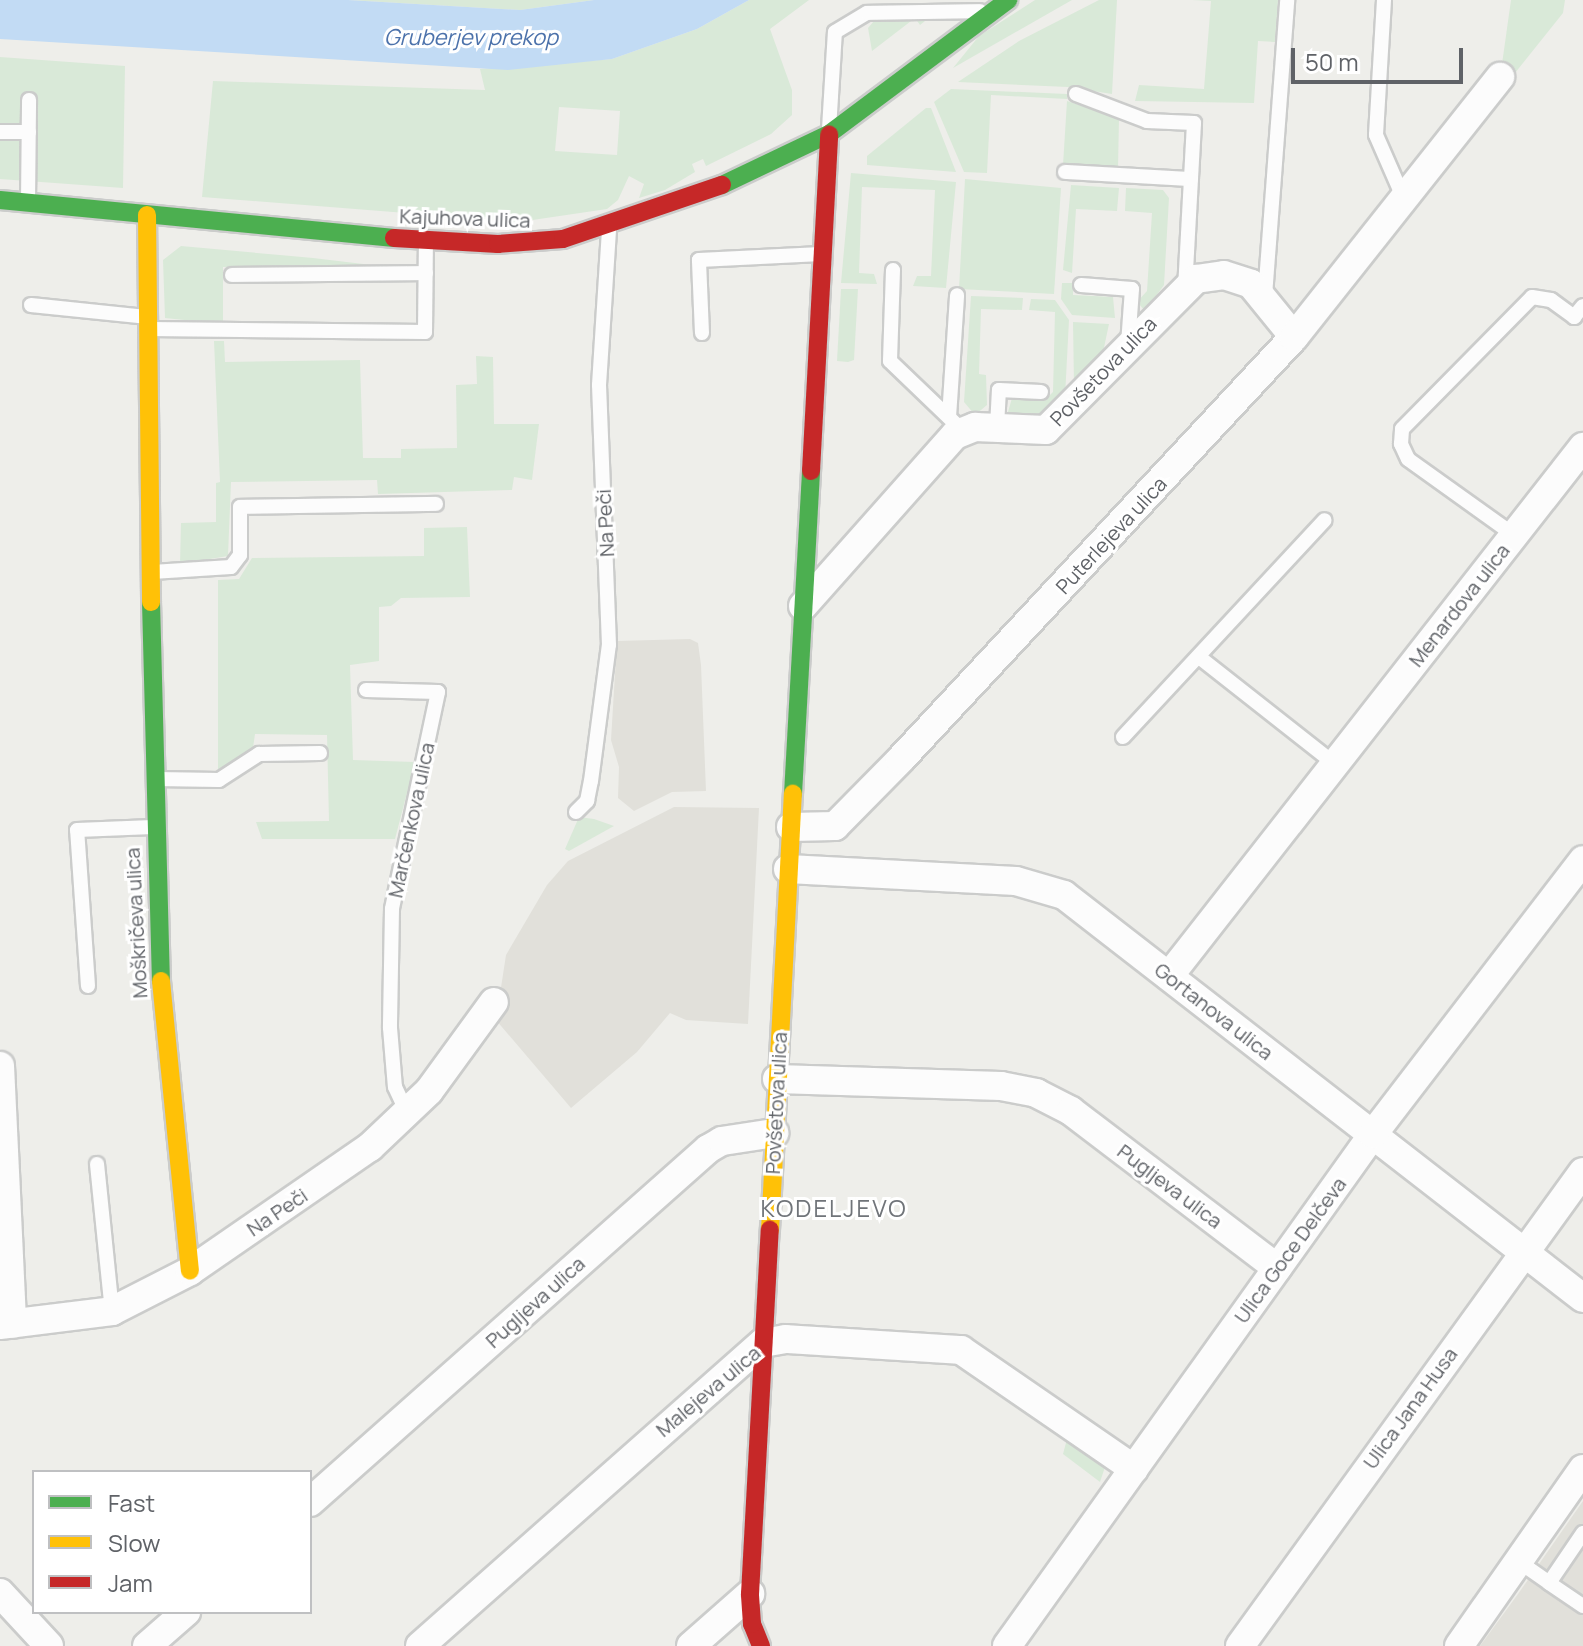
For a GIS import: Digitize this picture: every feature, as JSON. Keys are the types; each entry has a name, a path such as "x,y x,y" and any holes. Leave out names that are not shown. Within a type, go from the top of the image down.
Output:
{"street":[{"name":"Kajuhova ulica","path":"0,200 426,241 531,243 609,229 700,196 829,134 1008,0"},
{"name":"Puterlejeva ulica","path":"791,827 826,829 839,824 1294,337 1500,77"},
{"name":"Povšetova ulica","path":"761,1646 752,1624 750,1594 829,134"},
{"name":"Moškričeva ulica","path":"147,215 153,827 163,1011 190,1271"},
{"name":"Povšetova ulica","path":"956,424 1046,430 1185,287 1206,275 1224,275 1251,284 1265,297 1294,337"},
{"path":"803,606 956,424"},
{"name":"Menardova ulica","path":"1169,976 1583,447"},
{"name":"Ulica Goce Delčeva","path":"1007,1646 1373,1134 1583,860"},
{"name":"Gortanova ulica","path":"788,869 1044,886 1064,895 1583,1298"},
{"name":"Na Peči","path":"6,1325 112,1311 190,1271 370,1147 407,1113 494,1002"},
{"path":"0,1066 6,1325"},
{"name":"Pugljeva ulica","path":"777,1079 1001,1086 1036,1093 1071,1111 1277,1268"},
{"name":"Pugljeva ulica","path":"312,1500 708,1149 722,1141 774,1133"},
{"name":"Ulica Jana Husa","path":"1240,1646 1523,1250 1583,1172"},
{"name":"Malejeva ulica","path":"420,1646 763,1343 786,1339 961,1350 1134,1469"},
{"path":"1459,1646 1583,1469"},
{"path":"0,1593 49,1646"},
{"path":"691,1646 750,1594"},
{"path":"147,1646 184,1614"}],"lane":[{"path":"1265,297 1287,0"},
{"path":"1384,0 1376,135 1404,199"},
{"path":"829,134 835,32 867,13 992,12"},
{"path":"1076,94 1147,121 1194,123 1185,287"},
{"path":"28,203 29,100"},
{"path":"0,132 29,132"},
{"path":"1065,172 1191,179"},
{"name":"Na Peči","path":"576,812 587,801 591,781 609,645 599,385 609,229"},
{"path":"31,305 148,323 425,332 426,241"},
{"path":"702,333 699,260 822,254"},
{"path":"893,270 890,361 956,424"},
{"path":"232,275 426,273"},
{"path":"1081,285 1132,289 1128,346"},
{"path":"956,424 957,295"},
{"path":"1514,535 1408,459 1401,444 1402,429 1532,297 1551,300 1574,317 1583,306"},
{"path":"997,427 999,390 1041,392"},
{"path":"150,572 231,567 240,555 240,507 436,504"},
{"path":"1123,737 1325,520"},
{"path":"1199,657 1335,764"},
{"name":"Marčenkova ulica","path":"366,690 438,692 392,909 390,1028 395,1087 407,1113"},
{"path":"152,779 219,780 259,754 320,753"},
{"path":"88,986 77,830 153,827"},
{"path":"97,1164 112,1311"},
{"path":"1549,1583 1583,1533"},
{"path":"1518,1561 1583,1606"}],"shaded area":[{"path":"690,639 698,643 701,665 706,791 672,792 634,811 618,798 619,767 611,740 617,641"},
{"path":"674,807 759,808 748,1024 686,1020 670,1013 637,1052 571,1108 496,1020 506,955 547,885 568,861"},
{"path":"1583,1501 1583,1646 1480,1646 1518,1594"}],"green space":[{"path":"348,0 594,0 520,10"},
{"path":"749,0 809,0 770,29 792,90 792,115 771,134 706,166 703,159 692,164 695,172 665,190 639,198 644,184 629,176 618,200 607,209 519,222 202,197 213,81 485,90 480,69 612,59 697,29","holes":["559,107 620,111 617,155 555,151"]},
{"path":"1035,0 1072,0 953,68 979,36"},
{"path":"1099,0 1117,0 1112,94 1068,87 958,82 1019,41"},
{"path":"1192,0 1278,0 1275,42 1258,41 1254,103 1135,101 1139,85 1204,89 1211,1"},
{"path":"1511,0 1565,0 1563,13 1515,73 1502,64"},
{"path":"930,17 920,25 915,18"},
{"path":"915,18 872,51 868,28 874,21"},
{"path":"0,57 125,66 123,188 0,179"},
{"path":"951,89 1067,94 1067,99 991,95 987,173 964,172 934,102"},
{"path":"1067,101 1119,118 1118,168 1063,165"},
{"path":"926,108 931,108 956,172 867,165 867,156"},
{"path":"851,173 956,182 946,288 913,286 917,276 931,276 935,190 862,187 859,273 874,274 877,284 841,283"},
{"path":"965,179 1061,188 1054,294 959,289"},
{"path":"1071,185 1119,188 1117,211 1076,209 1072,273 1063,270"},
{"path":"1126,188 1163,190 1169,198 1164,285 1145,311 1137,302 1147,291 1152,213 1125,211"},
{"path":"181,246 380,266 223,267 223,324 165,318 163,260"},
{"path":"1062,283 1073,283 1073,295 1113,297 1115,318 1072,315 1061,299"},
{"path":"841,289 858,289 854,360 848,362 837,361"},
{"path":"971,296 1023,298 1022,310 981,309 979,374 986,375 987,405 975,415 964,402"},
{"path":"1031,299 1055,300 1069,320 1065,397 1037,416 1008,412 1012,398 1045,400 1053,392 1055,312 1029,310"},
{"path":"1073,322 1109,324 1102,357 1074,386"},
{"path":"214,341 224,341 225,362 360,360 363,458 401,458 401,449 457,448 456,385 477,384 476,356 493,357 494,424 539,424 532,480 514,477 512,490 378,494 377,480 231,482 228,556 180,564 181,523 216,522 216,483 220,482"},
{"path":"467,527 470,597 401,598 391,606 379,607 379,661 350,665 353,760 415,762 395,839 262,839 256,822 329,821 327,735 255,734 253,748 218,772 218,580 239,579 252,558 424,556 424,528"},
{"path":"579,817 614,826 569,851 565,849"},
{"path":"1067,1439 1106,1464 1100,1482 1063,1454"}],"water":[{"name":"Gruberjev prekop","path":"0,0 348,0 520,10 594,0 749,0 697,29 612,59 508,70 0,39"}],"traffic: fast":[{"path":"722,185 829,134 1008,0"},
{"path":"0,200 394,238"},
{"path":"793,794 811,471"},
{"path":"151,602 161,981"}],"traffic: slow":[{"path":"147,215 151,602"},
{"path":"770,1230 793,794"},
{"path":"161,981 190,1271"}],"traffic: jam":[{"path":"811,471 829,134"},
{"path":"394,238 498,244 563,239 722,185"},
{"path":"761,1646 752,1624 750,1594 770,1230"}],"district":[{"name":"KODELJEVO","path":"834,1208"}]}
